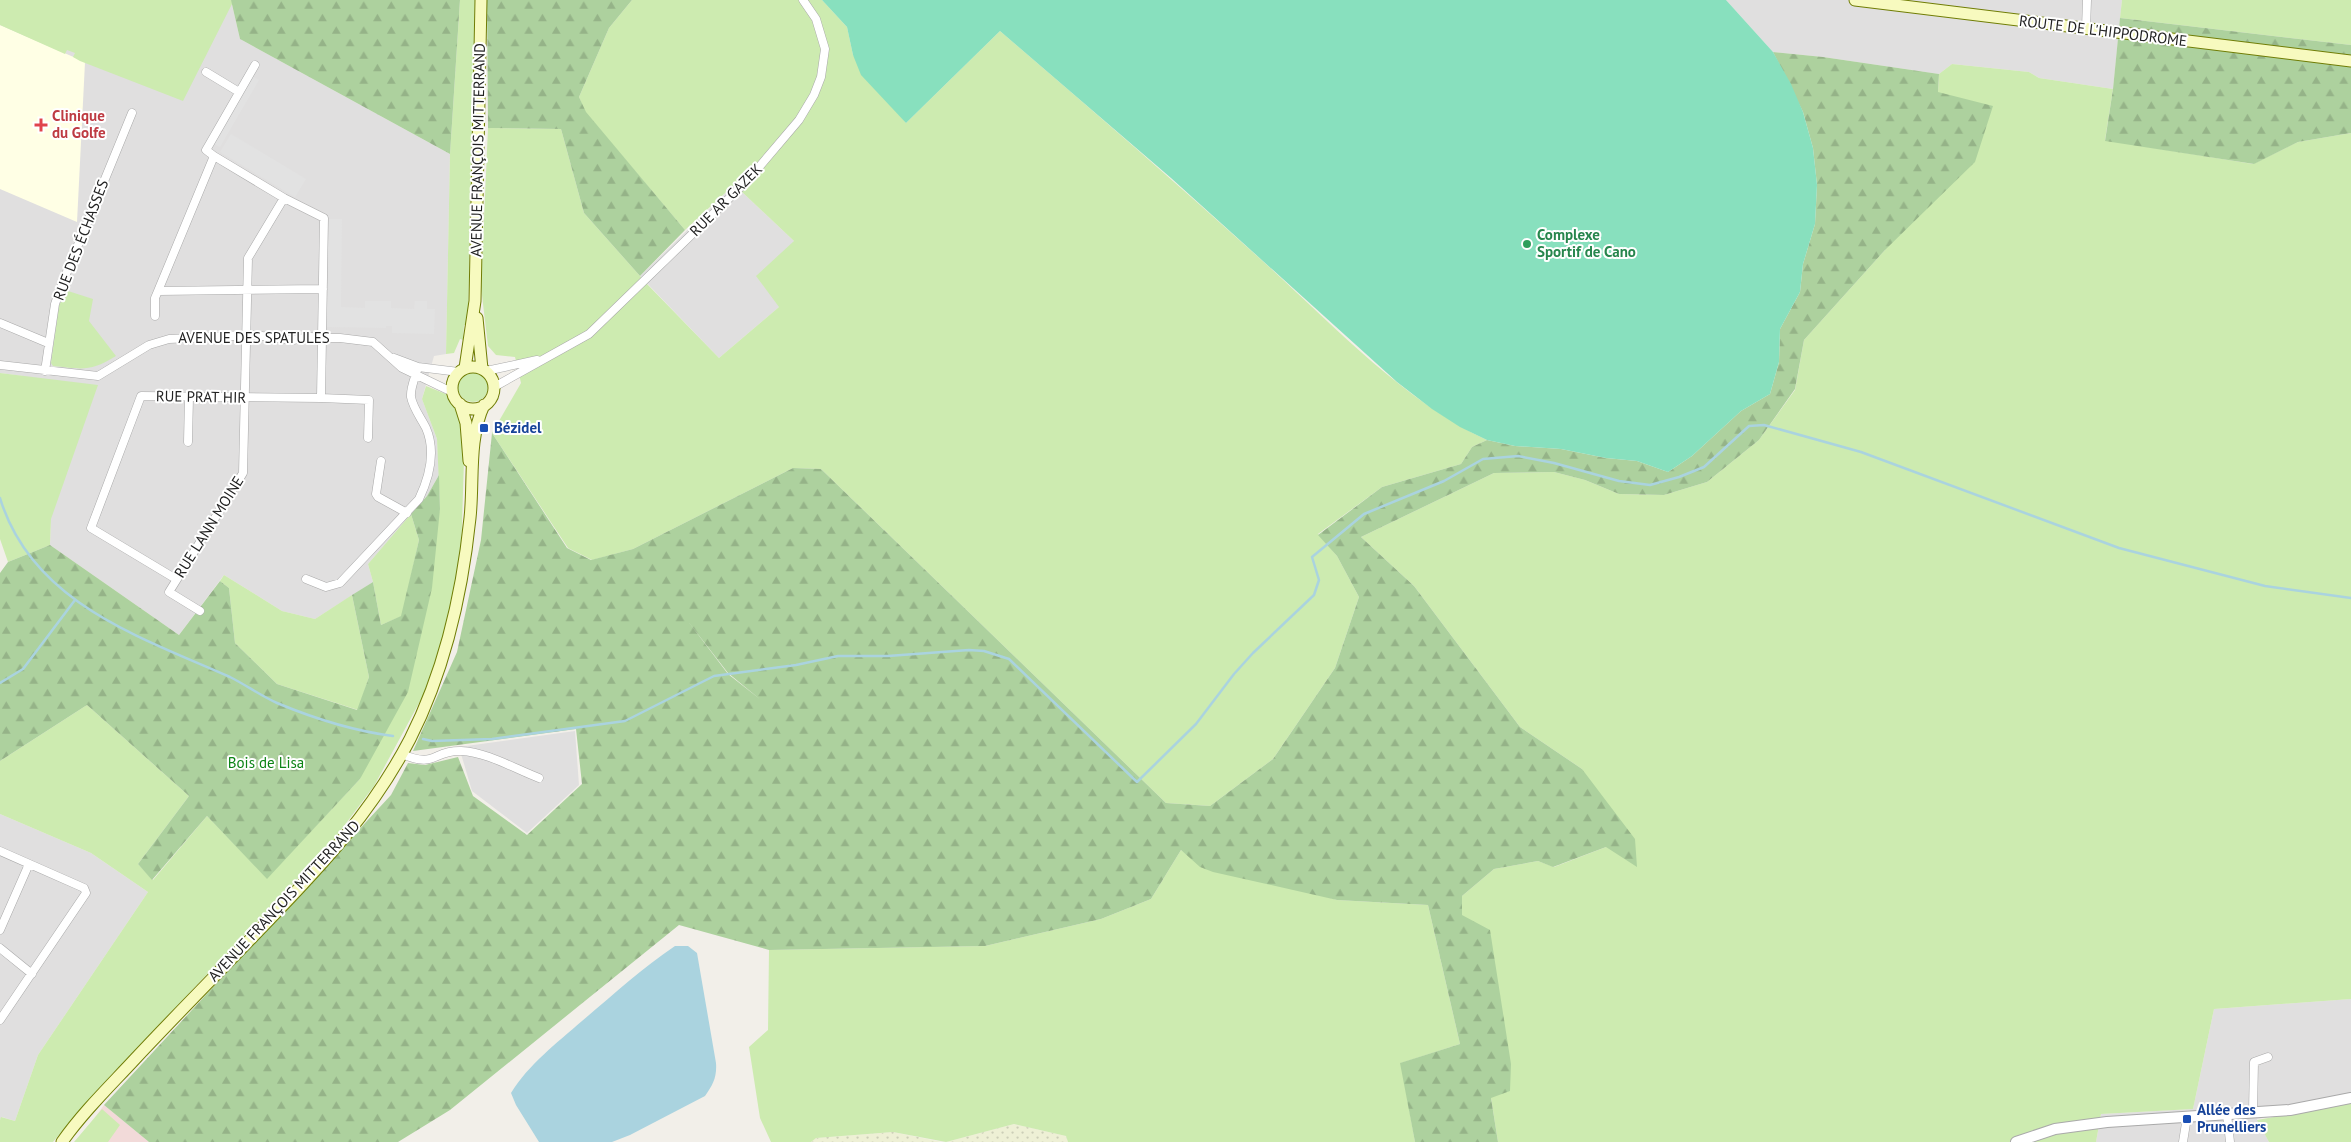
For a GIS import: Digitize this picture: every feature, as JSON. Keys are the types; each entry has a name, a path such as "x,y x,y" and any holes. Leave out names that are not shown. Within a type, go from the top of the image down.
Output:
{"main road":[{"name":"AVENUE FRANÇOIS MITTERRAND","path":"481,0 475,300 484,370"},
{"name":"ROUTE DE L'HIPPODROME","path":"1855,0 1926,4 2086,28 2351,61"},
{"name":"AVENUE FRANÇOIS MITTERRAND","path":"462,370 475,300"},
{"path":"476,367 484,370 490,375 494,387 491,398 484,405 475,409 460,404 452,392 452,384 462,370 476,367"},
{"name":"AVENUE FRANÇOIS MITTERRAND","path":"460,404 466,423 468,454 471,467"},
{"name":"AVENUE FRANÇOIS MITTERRAND","path":"62,1142 94,1103 341,844 371,803 402,754 429,696 455,615 465,565 470,514 471,467 478,424 484,405"}],"street":[{"name":"RUE AR GAZEK","path":"494,387 589,334 748,180 799,120 818,86 824,55 822,33 816,19 803,0"},
{"path":"2086,28 2087,0"},
{"path":"255,65 206,150 284,198 324,218 321,398"},
{"path":"206,72 239,92"},
{"name":"RUE DES ÉCHASSES","path":"45,371 55,304 132,113"},
{"path":"154,316 155,298 214,156"},
{"name":"RUE LANN MOINE","path":"200,610 169,592 243,473 248,258 284,198"},
{"path":"158,291 322,289"},
{"path":"0,323 48,343"},
{"name":"AVENUE DES SPATULES","path":"0,365 98,376 149,345 159,341 269,336 277,339 293,340 322,337 369,341 402,368 462,370"},
{"name":"RUE AR GAZEK","path":"484,370 547,358"},
{"path":"306,579 326,587 340,584 369,550 408,513 419,499 427,482 431,446 429,436 412,398 412,388 417,370"},
{"name":"AVENUE DES SPATULES","path":"417,370 452,392"},
{"name":"RUE PRAT HIR","path":"176,579 91,528 141,396 369,400 368,438"},
{"path":"188,397 188,442"},
{"path":"381,461 376,494 378,497 408,513"},
{"path":"402,754 416,760 426,761 448,753 461,751 539,778"},
{"path":"0,851 84,888 86,893 0,1020"},
{"path":"0,930 29,864"},
{"path":"0,948 32,974"},
{"path":"2253,1112 2254,1062 2268,1057"},
{"path":"2016,1142 2055,1129 2107,1122 2290,1110 2351,1098"},
{"path":"2227,1114 2230,1142"},
{"path":"2183,1142 2187,1116"}],"shaded area":[{"path":"0,0 231,0 240,39 450,154 446,354 434,356 422,399 437,439 439,475 427,496 368,564 373,582 315,619 282,611 224,575 179,635 50,545 51,519 23,376 0,373"},
{"path":"1726,0 2122,0 2113,89 2039,78 2029,72 1952,64 1939,74 1823,57 1773,52"},
{"name":"Clinique du Golfe","path":"0,25 85,62 77,222 0,189"},
{"path":"253,77 259,80 220,147 214,144"},
{"path":"231,134 306,179 295,197 220,152"},
{"path":"736,183 741,191 794,241 779,307 719,358 640,276"},
{"path":"329,219 342,219 341,307 365,308 365,301 391,301 391,308 414,309 415,301 427,301 427,309 435,309 434,334 392,333 392,326 386,326 386,328 327,327"},
{"path":"575,731 579,785 527,833 472,791 459,747"},
{"path":"0,814 91,853 148,892 38,1055 15,1121 2,1117 0,1120"},
{"path":"2351,999 2351,1103 2257,1119 2269,1142 2096,1142 2101,1114 2193,1109 2214,1009"},
{"path":"104,1105 149,1142 77,1142"},
{"path":"1014,1124 1066,1136 1068,1142 946,1142"},
{"path":"893,1132 942,1142 811,1142 815,1138"}],"green space":[{"path":"0,0 231,0 233,2 183,101 80,61 73,57 75,53 67,50 65,54 0,25"},
{"path":"231,0 460,0 450,154 240,39"},
{"path":"460,0 475,0 468,325 464,325 463,340 460,339 454,353 446,354 450,154"},
{"path":"487,0 632,0 609,28 579,97 586,112 685,230 640,276 584,213 561,129 488,128"},
{"path":"632,0 822,0 847,27 853,55 906,123 1000,31 1201,206 1371,361 1427,405 1456,424 1487,440 1472,447 1461,464 1382,487 1318,534 1337,556 1359,597 1335,668 1273,759 1210,806 1166,803 821,469 793,468 633,549 592,560 568,548 492,433 521,383 515,357 496,355 488,346 481,287 488,128 561,129 584,213 648,285 719,358 779,307 756,276 794,241 741,191 736,183 685,230 585,112 579,97 609,28"},
{"name":"Complexe Sportif de Cano","path":"822,0 1726,0 1773,52 1791,84 1803,112 1813,148 1817,185 1815,224 1803,264 1800,292 1780,329 1779,362 1770,394 1741,411 1692,456 1668,472 1637,461 1606,458 1561,449 1515,446 1487,440 1460,427 1432,409 1397,382 1171,178 1000,31 906,123 861,75 853,55 847,27"},
{"path":"2122,0 2351,0 2351,45 2120,18"},
{"path":"2120,18 2351,45 2351,133 2298,142 2254,164 2105,141 2113,89"},
{"path":"1773,52 1823,57 1939,74 1938,92 1993,106 1975,162 1885,250 1804,340 1795,389 1759,440 1707,482 1664,495 1619,494 1585,480 1554,472 1494,473 1361,537 1414,586 1520,727 1582,769 1635,839 1637,867 1606,847 1553,867 1538,861 1494,869 1462,896 1462,915 1490,930 1511,1064 1510,1091 1491,1098 1498,1142 1415,1142 1400,1063 1460,1044 1428,905 1337,900 1213,872 1200,867 1181,850 1151,899 1101,919 985,946 769,950 679,925 450,1110 398,1142 149,1142 104,1105 391,795 408,763 425,765 458,757 473,796 527,835 582,784 576,729 413,751 457,652 481,540 492,433 567,548 591,560 633,549 793,468 821,469 1166,803 1210,806 1273,759 1335,668 1359,597 1337,556 1318,535 1382,487 1461,464 1472,447 1487,440 1515,446 1561,449 1606,458 1637,461 1668,472 1692,456 1741,411 1770,394 1779,362 1780,329 1800,292 1803,264 1815,224 1817,185 1813,148 1803,112","holes":["687,620 728,673 761,700 728,674"]},
{"path":"1952,64 2029,72 2039,78 2113,89 2105,140 2253,164 2298,142 2351,133 2351,999 2214,1009 2193,1109 2101,1114 2096,1142 1498,1142 1462,915 1462,896 1494,869 1538,861 1554,867 1606,847 1582,769 1520,727 1414,586 1361,537 1494,473 1554,472 1585,480 1619,494 1664,495 1707,482 1759,440 1795,390 1804,340 1885,250 1938,92 1939,74"},
{"path":"68,291 93,299 89,321 116,356 93,367 72,368 53,366 51,363 59,305"},
{"path":"473,372 483,377 488,387 483,397 473,402 463,397 458,387 463,377"},
{"path":"0,373 98,385 51,519 50,545 8,562 0,539"},
{"path":"426,386 446,394 460,414 464,461 461,555 451,618 425,692 374,786 329,846 98,1089 53,1142 0,1142 1,1117 15,1121 38,1055 148,892 91,853 0,814 0,761 87,705 189,796 138,864 153,880 207,816 267,878 360,779 440,509 437,439 422,399"},
{"name":"Bois de Lisa","path":"439,475 440,509 432,588 408,692 360,779 267,879 207,816 152,880 138,864 189,796 87,705 0,761 0,573 8,562 50,545 179,635 220,581 229,588 235,643 277,684 357,710 369,677 352,595 373,582 381,625 401,616 419,540 411,514 427,496"},
{"path":"411,514 419,540 402,616 381,625 368,564"},
{"path":"224,575 282,611 315,619 352,595 369,677 358,710 277,684 235,643 229,588 220,581"},
{"path":"1181,850 1189,856 1337,900 1428,905 1460,1044 1401,1063 1415,1142 1068,1142 1066,1136 1014,1124 946,1142 893,1132 816,1138 811,1142 771,1142 760,1118 749,1047 768,1030 769,950 985,946 1101,919 1151,899"},
{"path":"2351,1103 2351,1142 2269,1142 2257,1120"},
{"path":"102,1109 120,1125 108,1142 74,1142"}],"water":[{"path":"675,946 688,946 697,953 716,1063 715,1077 708,1092 705,1096 630,1135 612,1142 539,1142 516,1105 511,1093 518,1082 553,1046 639,973"}],"waterway":[{"path":"423,739 432,741 492,739 625,721 714,676 796,665 838,656 888,656 969,650 984,651 1009,659 1137,782 1196,724 1234,674 1253,653 1314,595 1319,580 1312,557 1364,514 1444,481 1483,459 1518,456 1554,463 1619,481 1650,485 1679,477 1704,467 1749,426 1764,425 1861,452 2119,548 2265,586 2351,598"},
{"path":"0,498 15,534 37,565 63,590 93,612 161,647 230,677 277,703 334,723 363,731 393,736"},
{"path":"0,683 23,669 75,600"}],"place":[{"name":"Clinique du Golfe","path":"41,125"},
{"name":"Complexe Sportif de Cano","path":"1527,244"},
{"name":"Bézidel","path":"484,428"},
{"name":"Allée des Prunelliers","path":"2187,1119"}]}
